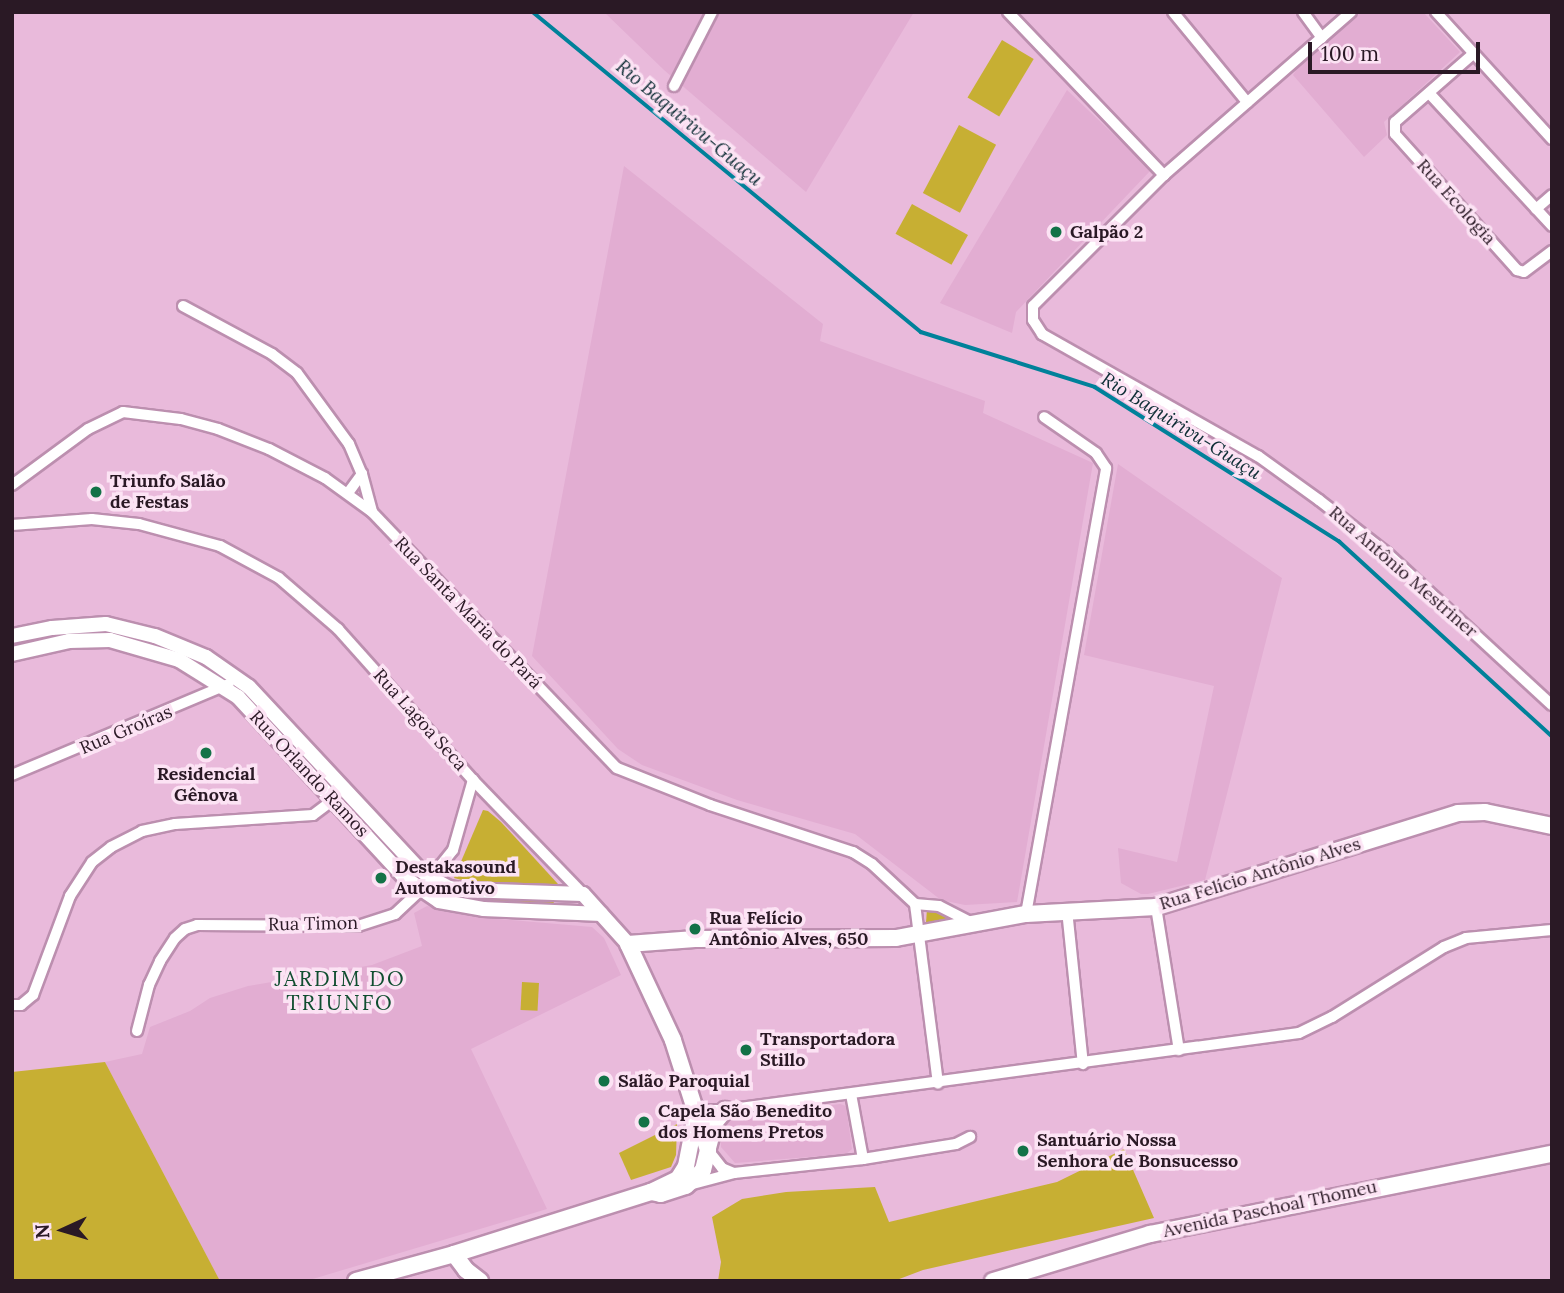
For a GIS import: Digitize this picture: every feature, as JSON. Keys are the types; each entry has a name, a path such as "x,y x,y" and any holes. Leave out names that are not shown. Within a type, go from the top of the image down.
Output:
{"main road":[{"name":"Rua Felício Antônio Alves","path":"628,944 695,939 916,936 970,922 1026,914 1156,907 1458,813 1485,812 1552,826"},
{"name":"Rua Lagoa Seca","path":"628,944 673,1040 708,1150"},
{"path":"356,1281 454,1254 651,1192 678,1179 686,1166 695,1129 694,1103"},
{"path":"651,1192 661,1194 686,1186 703,1170 715,1122 725,1110"},
{"name":"Avenida Paschoal Thomeu","path":"993,1281 1150,1234 1552,1154"},
{"path":"454,1254 466,1270 480,1281"}],"street":[{"path":"674,86 712,12"},
{"path":"1008,12 1164,175 1352,12"},
{"path":"1173,12 1247,103"},
{"path":"1303,12 1322,37"},
{"path":"1436,12 1552,139"},
{"path":"1473,54 1429,93 1552,226"},
{"name":"Rua Ecologia","path":"1429,93 1395,122 1395,134 1521,272 1552,251"},
{"name":"Rua Antônio Mestriner","path":"1164,175 1032,306 1033,320 1042,334 1258,456 1319,499 1387,553 1552,705"},
{"path":"1536,209 1552,195"},
{"path":"183,306 272,354 297,373 349,444 362,474 372,512"},
{"name":"Rua Santa Maria do Pará","path":"12,485 88,429 123,412 141,412 181,419 230,434 305,467 348,493 372,512 617,768 710,805 853,852 872,863 915,904"},
{"path":"1026,914 1106,468 1096,453 1044,417"},
{"path":"348,493 362,474"},
{"name":"Rua Lagoa Seca","path":"12,524 92,519 139,524 220,546 279,578 338,629 473,780 628,944"},
{"name":"Rua Orlando Ramos","path":"12,636 82,624 125,626 182,645 249,687 418,868 431,878 449,888 464,890 583,894"},
{"name":"Rua Orlando Ramos","path":"12,653 69,641 110,640 172,657 198,669 239,697 333,800 421,890 439,901 461,907 601,914"},
{"name":"Rua Groíras","path":"12,775 225,688 236,677"},
{"name":"Rua Timon","path":"137,1031 149,985 160,961 175,938 185,929 197,925 358,926 395,914 421,890 448,858 459,838 473,780"},
{"path":"12,1005 22,1005 33,995 70,896 92,862 111,847 142,831 175,824 313,815 333,800"},
{"path":"938,1084 916,936 915,904 939,906 970,922"},
{"path":"1156,907 1179,1050"},
{"path":"1067,911 1083,1064"},
{"path":"694,1103 704,1110 725,1110 938,1084 1299,1033 1332,1017 1430,954 1455,942 1494,934 1552,930"},
{"path":"850,1094 863,1159"},
{"path":"686,1186 734,1173 863,1159 956,1144 970,1137"},
{"path":"708,1150 722,1168 734,1173"}],"shaded area":[{"path":"604,12 914,12 806,192 664,70"},
{"path":"1361,12 1423,12 1460,52 1384,122 1387,135 1364,157 1293,75 1299,66"},
{"path":"1002,40 1034,59 999,116 967,97"},
{"path":"1067,90 1151,170 1016,312 1012,333 940,303"},
{"path":"959,125 996,145 960,213 923,193"},
{"path":"624,166 823,324 820,341 985,401 983,413 1093,463 1017,902 965,905 941,900 855,834 737,800 642,765 618,749 532,656"},
{"path":"912,204 968,235 951,265 896,234"},
{"path":"1118,464 1282,578 1205,880 1148,894 1141,894 1121,883 1118,848 1177,862 1214,686 1084,655"},
{"path":"250,692 408,861 402,866 244,697"},
{"path":"483,810 501,822 558,884 485,886 454,878"},
{"path":"463,895 554,900 553,908 463,903"},
{"path":"427,906 487,918 592,927 604,938 621,975 471,1049 547,1209 306,1281 220,1281 105,1062 142,1054 150,1027 190,1011 210,998 248,986 372,965 422,946 414,913"},
{"path":"927,909 953,919 926,923"},
{"path":"522,982 539,983 538,1011 521,1010"},
{"path":"105,1062 220,1281 12,1281 12,1072"},
{"path":"840,1104 846,1106 852,1149 846,1154 735,1163 721,1147 721,1133 725,1122 734,1118"},
{"path":"677,1124 676,1155 671,1167 631,1180 619,1153"},
{"path":"1124,1149 1154,1218 923,1270 894,1281 718,1281 721,1262 712,1217 742,1199 786,1192 875,1187 889,1222 1057,1182"}],"waterway":[{"name":"Rio Baquirivu-Guaçu","path":"533,12 921,332 1095,387 1339,541 1552,736"}],"place":[{"name":"Galpão 2","path":"1056,232"},
{"name":"Triunfo Salão de Festas","path":"96,492"},
{"name":"Residencial Gênova","path":"206,753"},
{"name":"Destakasound Automotivo","path":"381,878"},
{"name":"Rua Felício Antônio Alves, 650","path":"695,929"},
{"name":"Transportadora Stillo","path":"746,1050"},
{"name":"Salão Paroquial","path":"604,1081"},
{"name":"Capela São Benedito dos Homens Pretos","path":"644,1122"},
{"name":"Santuário Nossa Senhora de Bonsucesso","path":"1023,1151"}],"district":[{"name":"JARDIM DO TRIUNFO","path":"340,991"}]}
